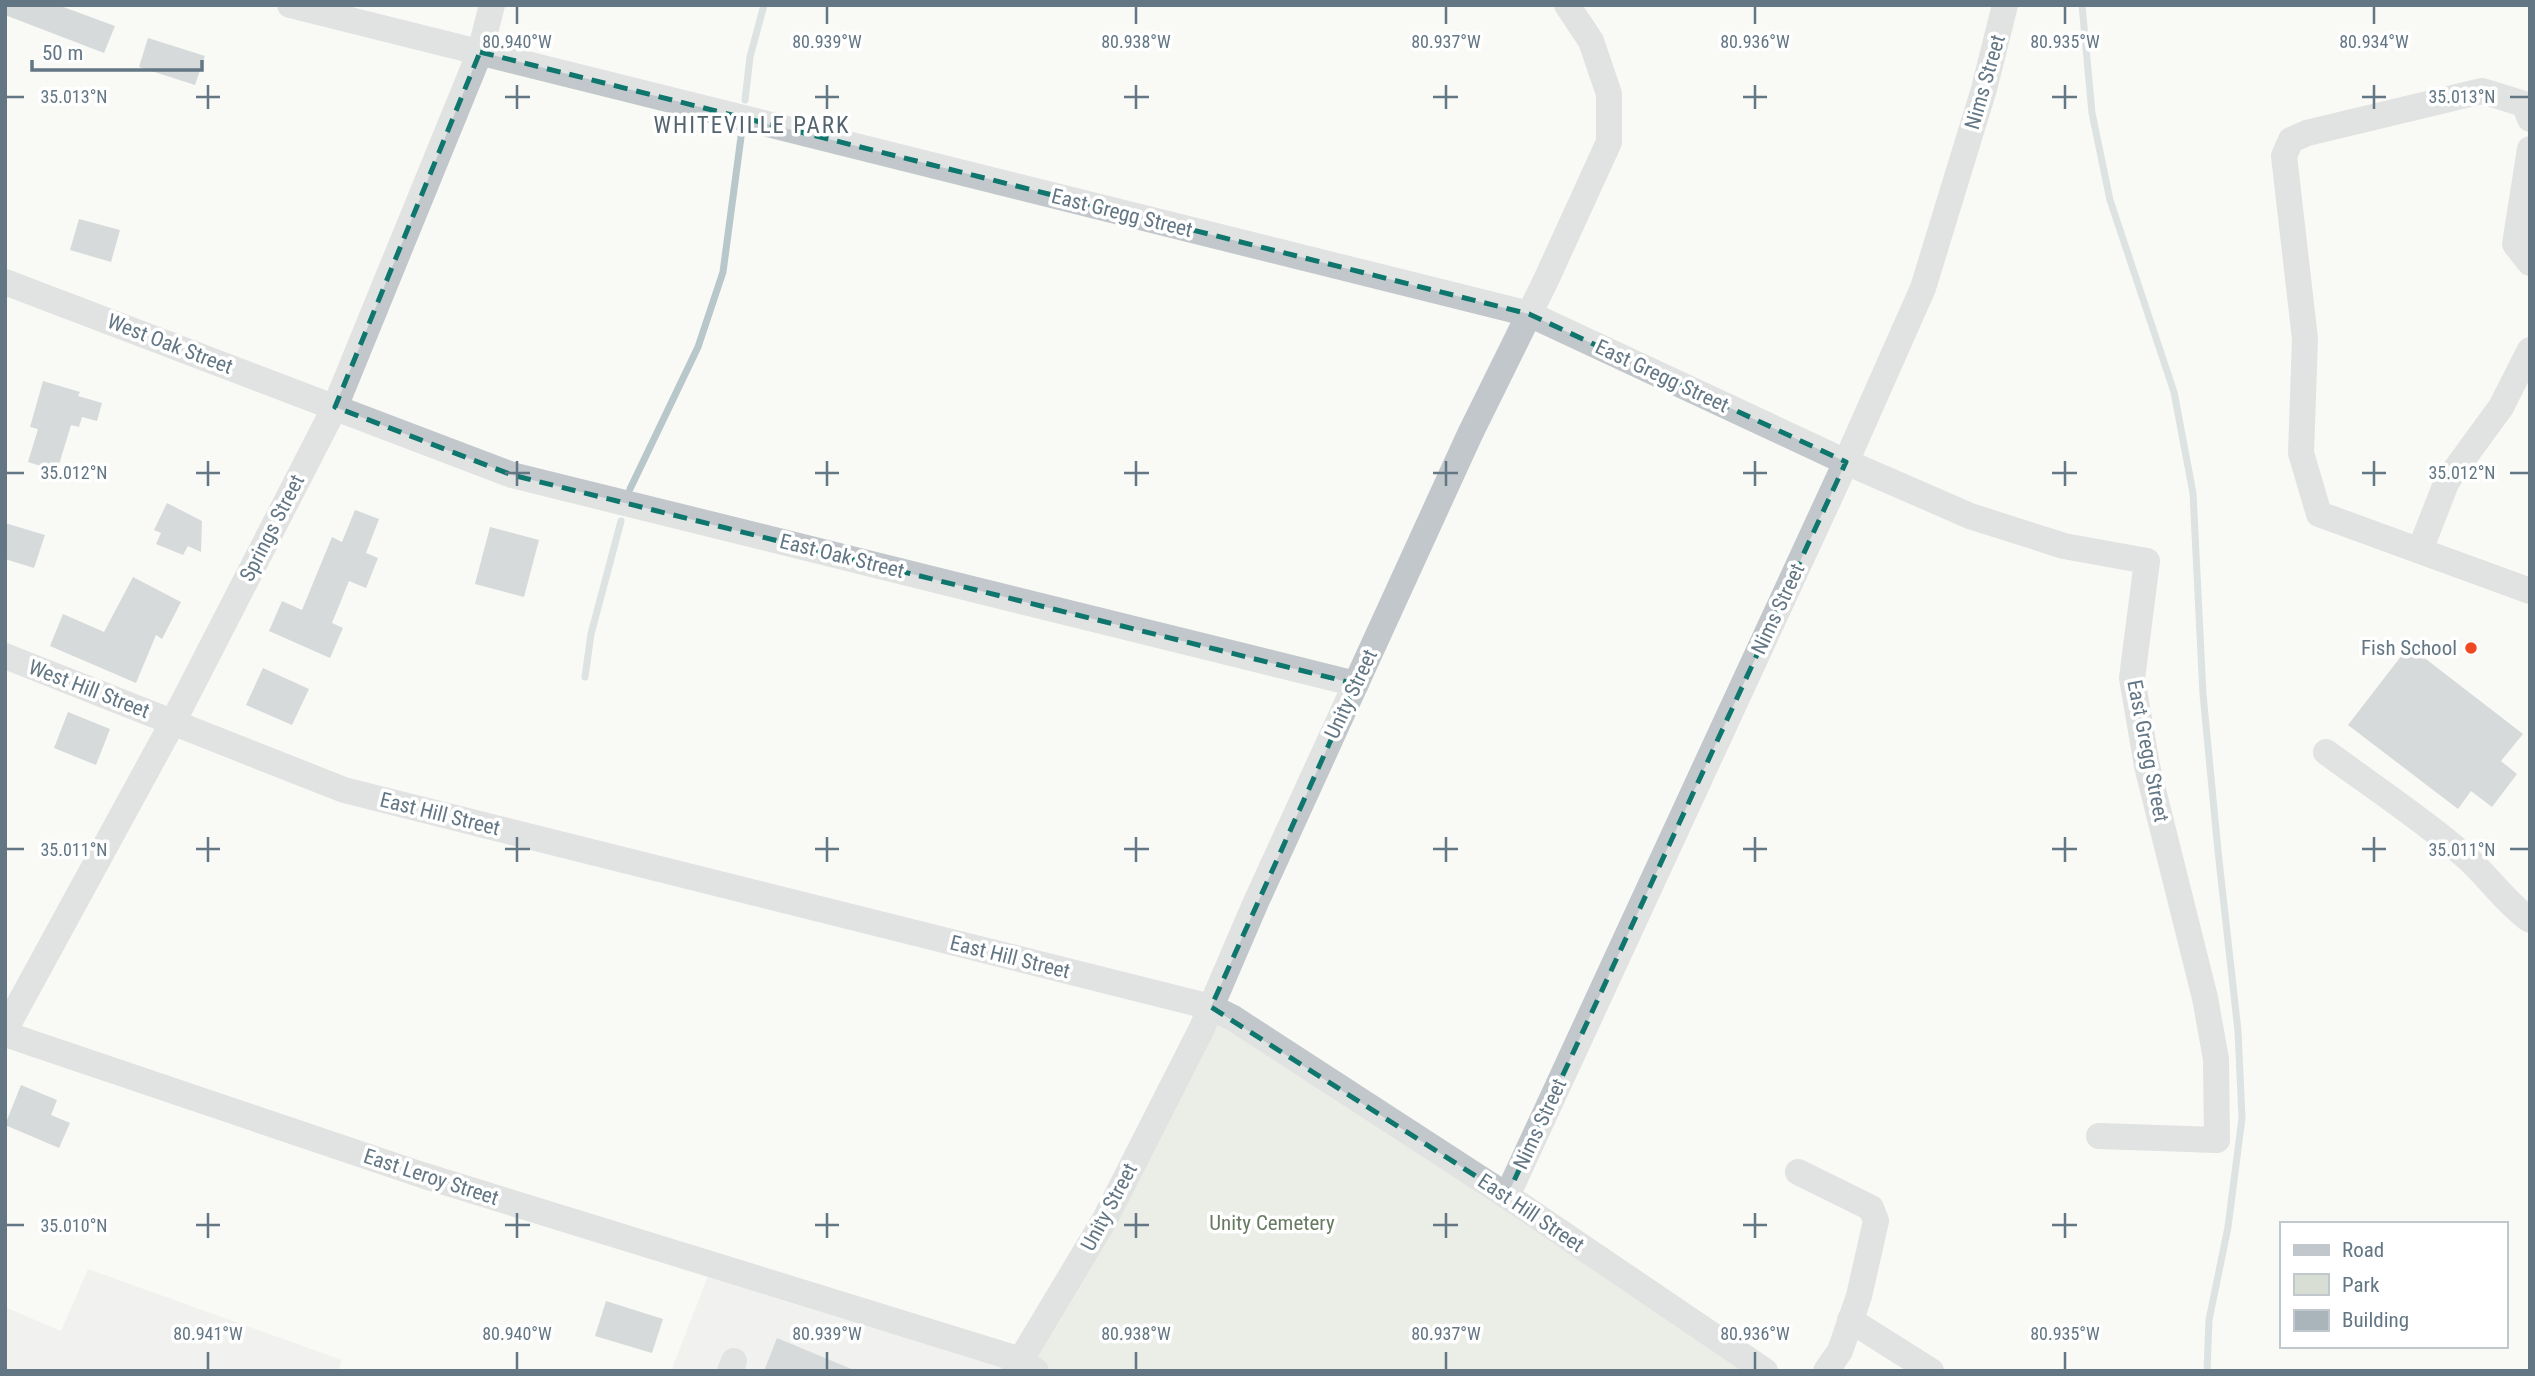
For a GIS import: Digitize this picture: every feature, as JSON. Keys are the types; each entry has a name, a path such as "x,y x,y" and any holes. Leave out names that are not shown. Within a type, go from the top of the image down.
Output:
{"street":[{"name":"East Gregg Street","path":"290,5 1529,314 1846,462 1970,516 2064,546 2147,561 2132,678 2147,765 2205,998 2217,1059 2217,1140 2099,1136"},
{"name":"Springs Street","path":"5,1032 173,722 335,407 480,52 492,5"},
{"name":"Unity Street","path":"1024,1367 1105,1219 1211,1007 1471,434 1609,142 1609,94 1591,41 1567,5"},
{"name":"Nims Street","path":"1507,1196 1846,462 1923,288 1984,89 2005,5"},
{"path":"2530,119 2524,104 2482,91 2307,132 2291,141 2284,156 2305,339 2301,453 2319,514 2530,591"},
{"path":"2530,149 2515,243 2530,263"},
{"name":"West Oak Street","path":"5,282 335,407"},
{"path":"2420,550 2447,481 2501,407 2530,350"},
{"name":"East Oak Street","path":"335,407 512,475 1356,684"},
{"name":"West Hill Street","path":"5,656 173,722"},
{"name":"East Hill Street","path":"173,722 344,790 1211,1007 1233,1017 1507,1196 1765,1371"},
{"path":"2326,752 2448,841 2477,866 2516,910 2530,920"},
{"name":"East Leroy Street","path":"5,1032 422,1175 1024,1367"},
{"path":"1798,1172 1871,1208 1875,1221 1859,1296 1840,1351 1826,1371"},
{"path":"1850,1320 1931,1371"}],"highlighted area":[{"path":"480,52 1529,314 1846,462 1507,1196 1211,1007 1356,684 512,475 335,407"}],"shaded area":[{"path":"711,1268 1019,1371 671,1371"},
{"path":"88,1269 342,1360 338,1371 5,1371 5,1307 61,1331"}],"green space":[{"name":"Unity Cemetery","path":"1212,1013 1758,1371 1019,1371"}],"building":[{"path":"5,5 58,5 115,26 104,53 5,15"},
{"path":"148,38 205,56 195,85 139,67"},
{"path":"79,219 120,230 111,262 70,250"},
{"path":"43,381 80,392 78,396 102,403 97,421 82,417 79,427 71,425 57,471 28,462 38,429 30,427"},
{"path":"167,503 202,521 201,552 188,546 183,555 156,544 161,533 154,530"},
{"path":"355,510 379,519 366,553 378,558 366,588 349,581 332,623 343,628 330,658 269,631 282,601 302,610 332,537 342,542"},
{"path":"5,523 45,535 34,568 5,559"},
{"path":"490,527 539,540 524,597 475,584"},
{"path":"133,577 181,602 162,639 156,635 136,683 50,646 63,614 104,632"},
{"path":"2409,646 2523,734 2501,761 2517,774 2492,807 2471,791 2458,809 2348,725"},
{"path":"263,668 309,689 292,725 246,705"},
{"path":"68,712 110,729 96,765 54,748"},
{"path":"21,1085 57,1100 51,1115 70,1123 59,1148 5,1125"},
{"path":"606,1301 663,1319 652,1353 595,1336"},
{"path":"777,1338 854,1370 854,1371 764,1371"}],"waterway":[{"path":"745,100 750,57 764,5"},
{"path":"2082,5 2092,113 2110,200 2174,392 2193,493 2203,694 2238,1031 2242,1118 2228,1227 2209,1320 2207,1371"},
{"path":"630,489 698,347 723,272 741,137"},
{"path":"585,677 591,634 621,521"}],"place":[{"name":"Fish School","path":"2471,648"}],"district":[{"name":"WHITEVILLE PARK","path":"752,125"}]}
